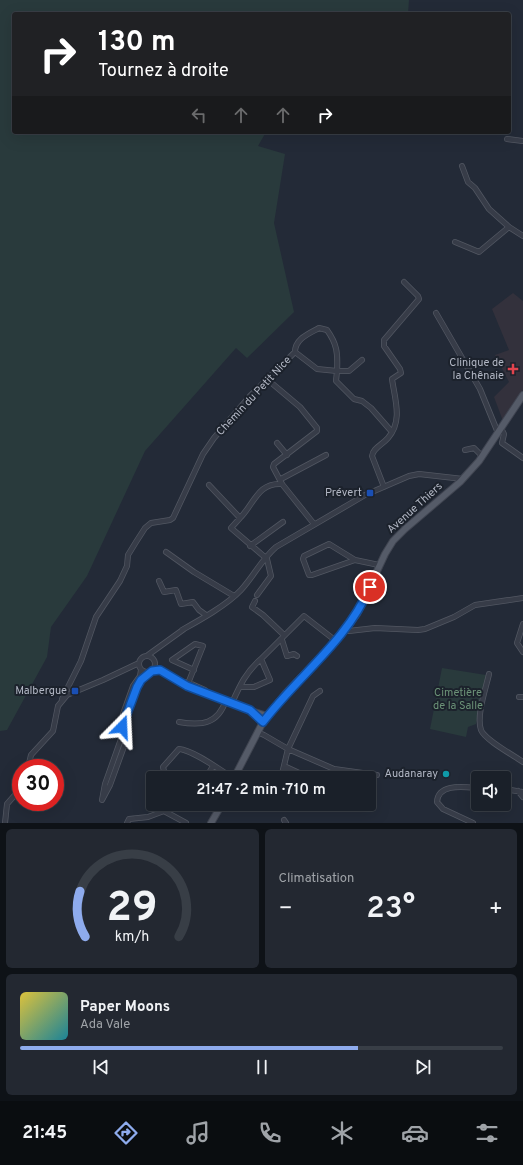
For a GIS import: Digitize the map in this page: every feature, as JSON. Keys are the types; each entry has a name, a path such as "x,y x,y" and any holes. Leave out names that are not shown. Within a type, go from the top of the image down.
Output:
{"main road":[{"name":"Avenue Thiers","path":"238,771 257,732 267,716 286,693 346,629 365,598 379,565 393,541 404,529 463,479 482,456 523,395"},
{"path":"251,711 267,716"},
{"path":"211,823 218,811"}],"street":[{"path":"507,139 523,141"},
{"path":"462,166 468,182 475,188 489,209 509,227 523,236"},
{"path":"455,242 479,252 509,227"},
{"path":"384,487 372,456 373,452 392,432 398,416 392,379 400,373 400,369 384,346 384,340 419,299 418,296 404,282"},
{"path":"436,313 480,389 499,431 504,434 502,443 523,458"},
{"path":"362,360 349,371 337,370 317,369 295,352 295,346 300,340 318,328 324,328 327,330 337,344 338,352 337,370 336,381 339,386 354,399 371,408 392,432"},
{"name":"Chemin du Petit Nice","path":"30,759 31,755 53,731 58,706 81,661 96,617 120,581 127,566 128,555 144,528 151,523 170,520 173,518 203,454 228,422 295,352"},
{"path":"268,380 300,407 317,428 317,431 274,464 273,467 282,482 313,523"},
{"path":"278,443 287,455"},
{"path":"465,450 474,448 482,456"},
{"path":"257,595 271,576 267,559 262,557 231,528 246,512 251,502 264,489 271,484 282,482 326,455"},
{"path":"150,657 156,649 233,595 250,579 262,557 313,523 365,495 409,476 419,474 463,479"},
{"path":"446,477 455,486"},
{"path":"209,485 240,518"},
{"path":"250,546 283,522"},
{"path":"355,560 309,575 304,556 330,544 355,560 379,565"},
{"path":"166,552 194,572 233,595"},
{"path":"159,581 164,592 176,590 181,604 193,602 199,610 205,614"},
{"path":"346,629 349,631 375,628 418,630 436,626 475,605 523,598"},
{"path":"255,601 252,608 263,615 283,637 287,656 294,654 297,656"},
{"path":"232,702 249,669 304,616 336,641"},
{"path":"523,624 517,643 523,652"},
{"path":"188,684 194,670 203,646 195,644 172,660 194,670"},
{"path":"150,657 143,656 140,667 140,676 133,686 118,728 121,739 105,784 102,800 110,785 126,740 122,727 137,687 155,666"},
{"path":"150,657 155,666 160,670 188,684 251,711 263,722"},
{"path":"240,687 254,687 270,680 261,659"},
{"path":"62,699 67,695 133,666 150,671 160,670"},
{"path":"489,674 480,712 480,729 488,738 523,762"},
{"path":"283,771 288,750 313,696 320,691"},
{"path":"179,722 205,724 217,716 223,708 226,700"},
{"path":"257,732 288,750 334,769 377,775"},
{"path":"164,771 163,767 179,750 193,753 222,771"},
{"path":"210,771 213,766"},
{"path":"284,766 295,771"},
{"path":"471,788 448,788 441,792 437,797 437,802 443,809 473,823"},
{"path":"520,791 523,797"},
{"path":"5,823 7,804 12,798"},
{"path":"127,823 129,819 148,817 164,811 186,823"}],"shaded area":[{"name":"Clinique de la Chênaie","path":"513,293 523,301 523,390 503,421 494,397 509,382 495,355 509,350 492,309"}],"green space":[{"path":"0,0 409,0 408,12 12,12 12,134 265,134 258,146 285,154 274,223 294,312 247,358 236,348 145,451 87,576 51,627 47,657 7,730 0,731"},
{"name":"Cimetière de la Salle","path":"442,668 486,675 476,724 468,727 466,737 430,729"}],"place":[{"name":"Clinique de la Chênaie","path":"513,369"},
{"name":"Prévert","path":"370,493"},
{"name":"Malbergue","path":"75,691"},
{"name":"Audanaray","path":"446,774"}],"route":[{"path":"122,727 141,680 149,672 160,670 187,686 250,710 263,722 286,693 346,629 356,614 370,587"}]}
